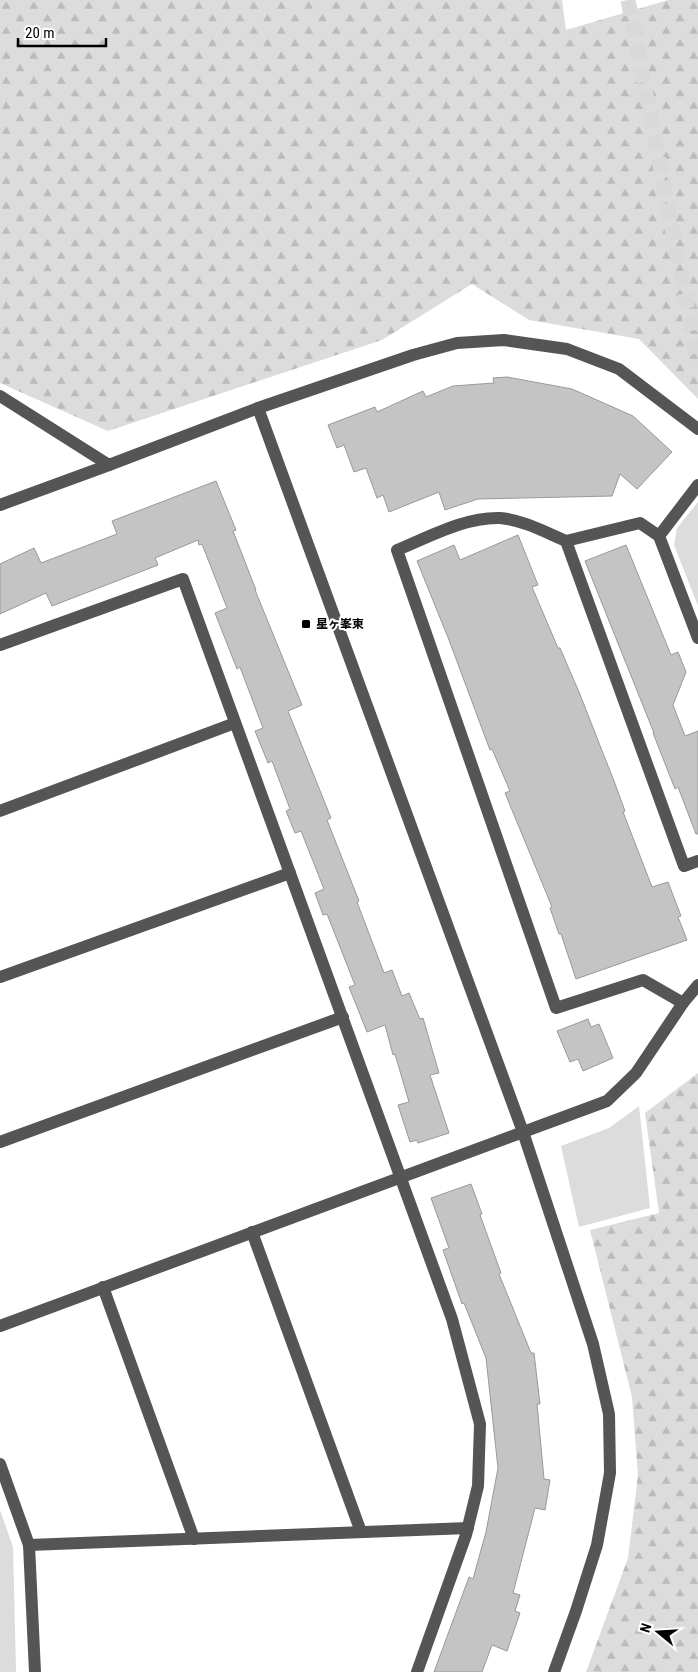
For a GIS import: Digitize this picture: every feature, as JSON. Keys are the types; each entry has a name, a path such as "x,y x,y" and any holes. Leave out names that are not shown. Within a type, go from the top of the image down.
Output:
{"street":[{"path":"0,505 258,408 413,355 457,343 504,340 567,349 619,369 698,429"},
{"path":"0,396 109,465"},
{"path":"258,408 523,1132 593,1344 610,1414 610,1473 596,1545 576,1611 554,1672"},
{"path":"658,536 698,485"},
{"path":"683,1003 643,980 556,1008 397,550 469,521 500,518 530,525 566,541 640,523 658,536 698,638"},
{"path":"566,541 684,866 698,861"},
{"path":"0,645 183,579 452,1319 480,1424 478,1486 468,1528 417,1672"},
{"path":"0,811 235,724"},
{"path":"0,977 290,873"},
{"path":"0,1326 607,1101 636,1073 683,1003 698,985"},
{"path":"0,1142 342,1017"},
{"path":"252,1232 361,1532"},
{"path":"103,1287 194,1538"},
{"path":"0,1464 29,1545 35,1672"},
{"path":"29,1545 468,1528"}],"green space":[{"path":"0,0 562,0 566,30 668,0 698,0 698,399 639,339 529,320 472,284 382,340 108,431 0,383"},
{"path":"698,502 698,606 674,545 677,528"},
{"path":"698,1073 698,1672 586,1672 628,1558 638,1475 632,1397 590,1230 659,1213 645,1113"},
{"path":"639,1106 650,1208 579,1227 561,1146 609,1128"},
{"path":"0,1510 13,1547 16,1672 0,1672"}],"building":[{"path":"507,377 572,389 633,416 672,452 637,489 620,474 612,496 478,499 445,510 439,492 389,512 383,495 377,498 366,468 354,472 344,445 337,448 328,425 375,407 377,412 423,391 426,397 453,386 494,383 493,378"},
{"path":"216,481 236,530 233,531 255,590 302,705 288,711 331,818 327,820 359,901 357,902 384,973 392,970 402,996 409,993 420,1019 423,1018 439,1073 430,1075 449,1133 418,1143 417,1140 410,1142 398,1105 409,1102 385,1025 367,1032 349,987 355,985 327,914 323,915 315,893 324,889 301,831 295,833 286,811 290,809 272,761 268,763 255,731 263,728 240,667 237,669 215,613 227,608 202,544 199,545 198,540 155,558 158,565 52,606 46,593 0,614 0,564 34,548 41,563 117,534 112,521"},
{"path":"518,535 538,585 532,587 579,692 614,781 625,811 623,812 652,887 668,882 681,916 678,917 687,940 576,979 550,908 552,907 505,793 510,791 492,749 490,750 417,561 454,545 460,560"},
{"path":"626,545 671,655 678,652 686,672 673,705 685,736 698,731 698,834 696,834 678,787 675,789 585,561"},
{"path":"588,1019 591,1027 599,1024 613,1058 583,1071 578,1059 570,1062 557,1031"},
{"path":"471,1184 501,1273 499,1274 531,1353 534,1353 540,1404 537,1404 544,1479 550,1480 545,1510 535,1508 513,1593 520,1595 515,1611 520,1613 507,1651 492,1645 482,1672 434,1672 469,1577 473,1579 486,1532 498,1468 486,1358 464,1303 462,1304 443,1250 449,1248 431,1198"}],"tunnel":[{"path":"628,0 698,363"}],"place":[{"name":"星ヶ峯東","path":"306,624"}]}
